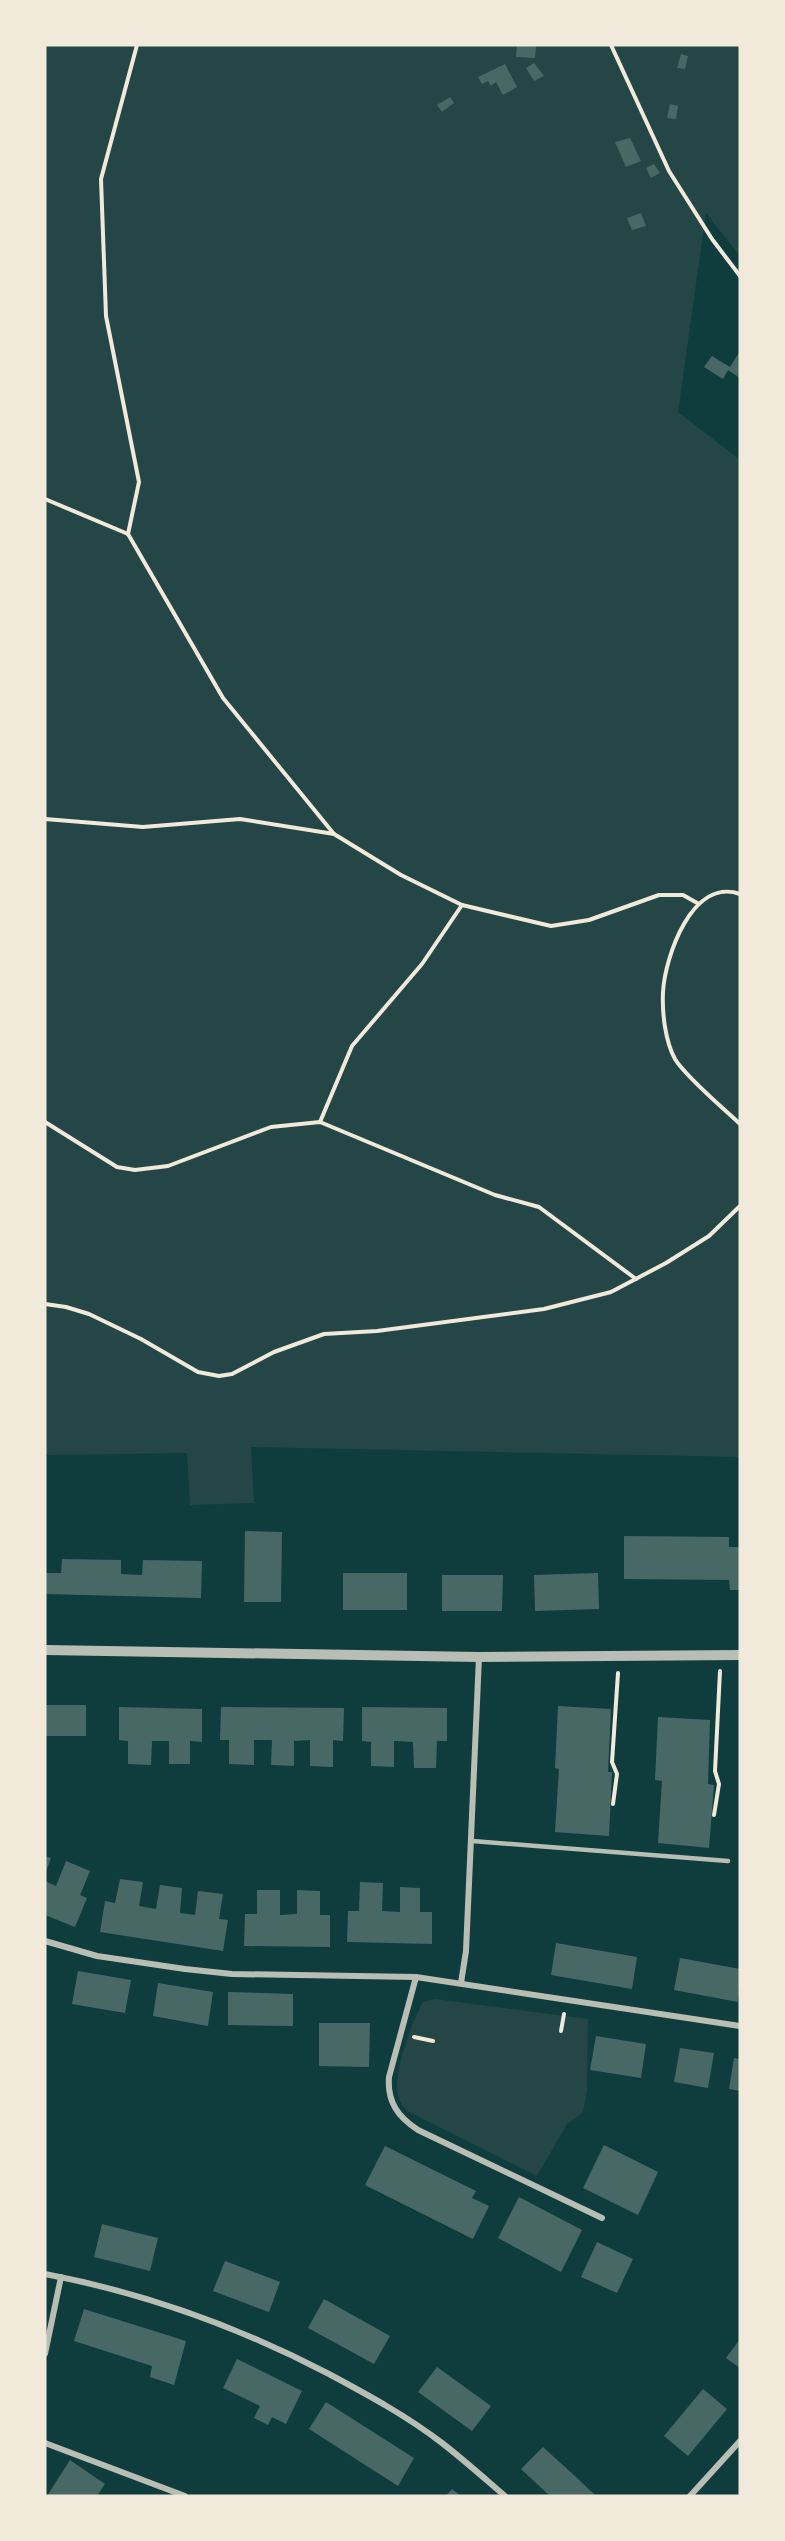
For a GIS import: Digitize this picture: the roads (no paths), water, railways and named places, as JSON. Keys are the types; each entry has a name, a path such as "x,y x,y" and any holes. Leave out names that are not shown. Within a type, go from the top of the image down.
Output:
{"street":[{"path":"45,1650 478,1658 740,1655"},
{"path":"461,1983 466,1951 472,1841 478,1658"},
{"path":"45,1941 97,1956 185,1969 232,1974 416,1977 740,2026"},
{"path":"416,1977 389,2077 388,2090 398,2114 418,2130 602,2218"},
{"path":"45,2274 178,2308 225,2325 313,2366 408,2420 441,2442 505,2496"},
{"path":"45,2354 62,2277"},
{"path":"690,2496 740,2440"},
{"path":"45,2444 185,2496"}],"lane":[{"path":"472,1841 728,1861"}]}
